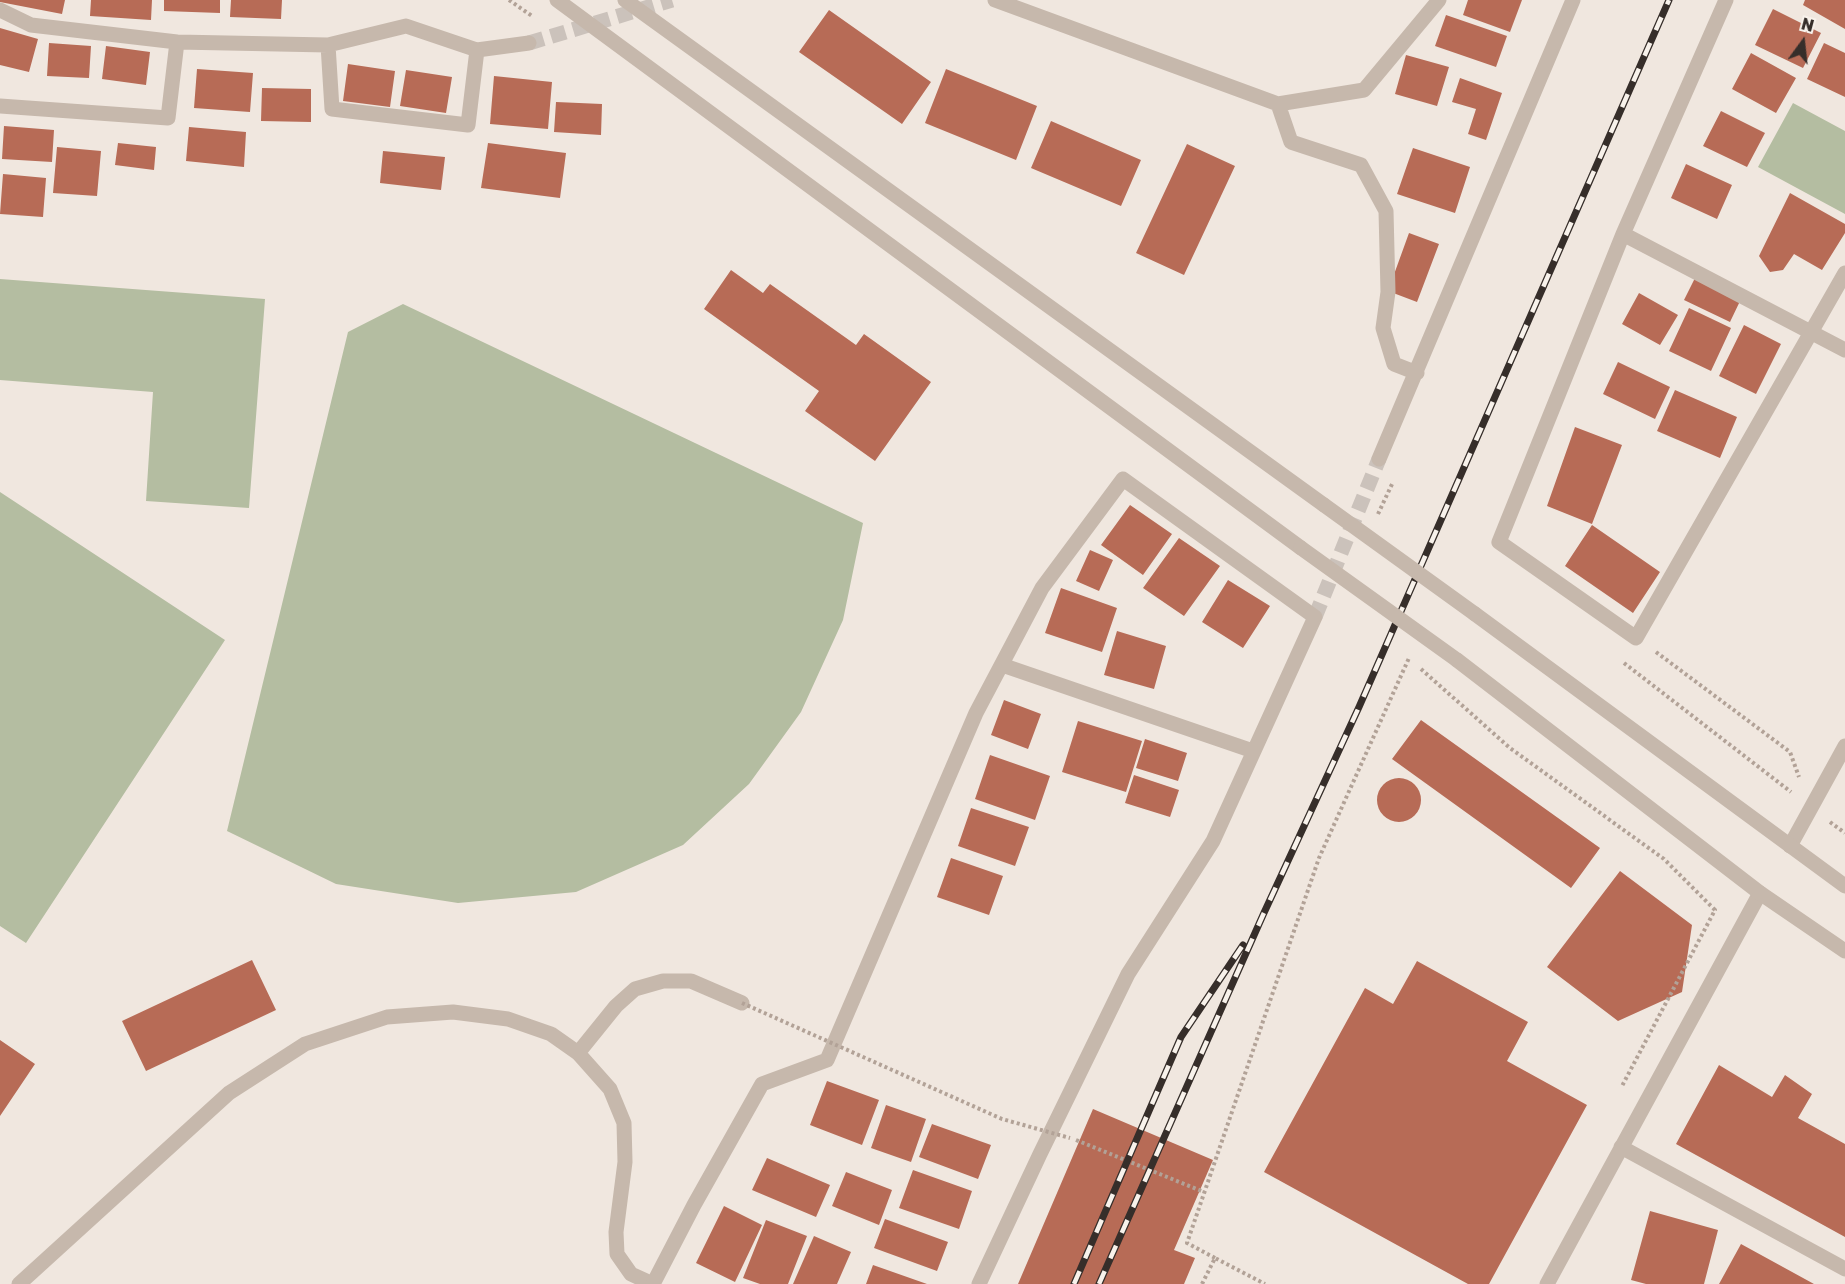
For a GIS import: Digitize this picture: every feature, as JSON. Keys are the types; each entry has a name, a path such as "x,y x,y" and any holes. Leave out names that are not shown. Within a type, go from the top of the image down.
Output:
{"street":[{"path":"557,0 1456,660 1760,893 1845,951"},
{"path":"625,0 1475,614 1845,886"},
{"path":"995,0 1278,104 1364,90 1439,0"},
{"path":"1379,459 1573,0"},
{"path":"1726,0 1623,234 1499,542 1636,638 1845,273"},
{"path":"0,10 31,25 177,42 328,45 406,26 477,50 529,43"},
{"path":"0,106 168,118 177,42"},
{"path":"328,45 332,109 468,124 477,50"},
{"path":"1278,104 1291,142 1361,165 1386,211 1388,292 1383,328 1394,364 1417,373"},
{"path":"1623,234 1845,350"},
{"path":"19,1284 229,1093 306,1044 387,1017 453,1012 508,1019 550,1035 578,1053 610,1089 624,1123 625,1161 616,1232 617,1254 631,1274 654,1284 694,1205 762,1084 827,1060 976,713 1042,588 1124,479 1314,617 1213,841 1128,974 979,1284"},
{"path":"1002,665 1253,752"},
{"path":"1790,846 1845,746"},
{"path":"1547,1284 1760,893"},
{"path":"578,1053 616,1006 635,989 663,981 691,981 742,1003"},
{"path":"1621,1147 1845,1269"}],"path":[{"path":"1636,638 1790,752 1811,807"},
{"path":"1616,657 1845,833"},
{"path":"1265,1284 1187,1244 1319,858 1408,658 1510,748 1664,858 1715,910 1622,1086"},
{"path":"742,1003 1002,1119 1070,1138 1204,1192"},
{"path":"1202,1284 1215,1258"}],"green space":[{"path":"1793,103 1845,131 1845,214 1758,167"},
{"path":"0,279 265,299 249,508 146,501 153,392 0,380"},
{"path":"403,304 863,523 843,620 801,712 749,784 683,845 576,892 458,903 336,884 227,831 348,332"},
{"path":"0,492 225,640 26,943 0,926"}],"building":[{"path":"0,0 65,0 62,14 0,2"},
{"path":"91,0 152,0 151,20 90,16"},
{"path":"164,0 220,0 220,13 164,11"},
{"path":"231,0 282,0 281,19 230,17"},
{"path":"1468,0 1522,0 1510,32 1463,15"},
{"path":"1805,0 1845,0 1845,29 1803,5"},
{"path":"1773,9 1821,33 1803,68 1755,45"},
{"path":"829,10 931,82 902,124 799,52"},
{"path":"1446,15 1507,36 1496,67 1435,46"},
{"path":"0,28 38,39 29,72 0,65"},
{"path":"49,43 91,46 89,78 47,76"},
{"path":"1824,43 1845,53 1845,97 1807,79"},
{"path":"106,46 150,52 146,85 102,79"},
{"path":"1751,53 1796,78 1776,113 1732,89"},
{"path":"1406,55 1449,67 1437,106 1395,94"},
{"path":"348,64 395,71 390,107 343,101"},
{"path":"197,69 253,73 250,112 194,108"},
{"path":"946,69 1037,106 1016,160 925,123"},
{"path":"406,70 452,77 446,113 400,106"},
{"path":"494,76 552,82 548,129 490,124"},
{"path":"1460,78 1502,93 1486,140 1468,134 1476,109 1452,102"},
{"path":"262,88 311,89 311,122 261,121"},
{"path":"556,102 602,104 601,135 554,132"},
{"path":"1721,111 1765,133 1747,167 1703,146"},
{"path":"1051,121 1141,160 1121,206 1031,168"},
{"path":"4,126 54,130 52,162 2,159"},
{"path":"189,127 246,132 244,167 186,161"},
{"path":"118,143 156,147 154,170 115,165"},
{"path":"488,143 566,153 560,198 481,188"},
{"path":"1187,144 1235,166 1184,275 1136,253"},
{"path":"57,147 101,151 97,196 53,193"},
{"path":"1413,148 1470,167 1455,213 1397,194"},
{"path":"383,151 445,157 441,190 380,183"},
{"path":"1686,164 1732,185 1717,219 1671,198"},
{"path":"3,174 46,178 43,217 0,214"},
{"path":"1790,193 1845,224 1845,233 1822,270 1794,254 1783,270 1770,272 1759,256"},
{"path":"1409,233 1439,244 1417,302 1388,291"},
{"path":"731,270 763,293 770,284 856,345 864,334 931,382 875,461 805,411 819,391 704,309"},
{"path":"1695,278 1741,299 1730,322 1684,300"},
{"path":"1639,293 1678,315 1660,345 1622,324"},
{"path":"1689,308 1731,328 1711,371 1669,351"},
{"path":"1744,325 1781,344 1756,394 1719,376"},
{"path":"1618,362 1670,387 1655,419 1603,394"},
{"path":"1675,390 1737,417 1720,458 1657,431"},
{"path":"1575,427 1622,445 1592,524 1547,506"},
{"path":"1130,505 1172,534 1143,575 1101,545"},
{"path":"1592,525 1660,572 1633,613 1565,566"},
{"path":"1179,538 1220,566 1184,616 1143,588"},
{"path":"1090,550 1113,560 1099,591 1076,581"},
{"path":"1228,580 1270,606 1243,648 1202,622"},
{"path":"1061,588 1117,608 1102,652 1045,633"},
{"path":"1117,631 1166,646 1154,689 1104,675"},
{"path":"1004,700 1041,714 1028,749 991,735"},
{"path":"1421,720 1600,848 1571,888 1392,759"},
{"path":"1078,721 1142,741 1126,792 1062,772"},
{"path":"1145,739 1187,753 1178,781 1136,768"},
{"path":"990,755 1050,776 1035,820 975,799"},
{"path":"1134,775 1179,790 1170,817 1125,803"},
{"path":"1399,778 1415,784 1421,800 1415,816 1399,822 1383,816 1377,800 1383,784"},
{"path":"971,808 1029,827 1015,866 958,846"},
{"path":"951,858 1003,876 989,915 937,897"},
{"path":"1620,871 1692,925 1682,992 1618,1021 1547,967"},
{"path":"252,960 276,1010 146,1071 122,1021"},
{"path":"1417,961 1528,1022 1507,1061 1587,1105 1489,1284 1468,1284 1264,1172 1365,988 1393,1004"},
{"path":"0,1040 35,1064 0,1116"},
{"path":"1719,1065 1772,1097 1785,1075 1812,1094 1798,1118 1845,1144 1845,1237 1676,1144"},
{"path":"827,1081 879,1100 862,1145 810,1125"},
{"path":"886,1105 926,1119 911,1162 871,1148"},
{"path":"1093,1109 1213,1160 1174,1250 1195,1258 1184,1284 1018,1284"},
{"path":"932,1124 991,1145 978,1179 919,1157"},
{"path":"767,1158 830,1185 816,1217 752,1190"},
{"path":"913,1170 972,1191 959,1229 899,1208"},
{"path":"846,1172 892,1190 879,1225 832,1206"},
{"path":"724,1206 762,1225 735,1282 696,1263"},
{"path":"1650,1211 1718,1230 1704,1284 1646,1284 1631,1280"},
{"path":"885,1219 948,1242 937,1271 874,1248"},
{"path":"766,1220 807,1236 788,1284 760,1284 743,1278"},
{"path":"814,1236 851,1252 837,1284 793,1284"},
{"path":"1741,1244 1814,1284 1719,1284"},
{"path":"873,1265 927,1284 866,1284"}],"tunnel":[{"path":"529,43 672,0"},
{"path":"1315,617 1379,459"}],"railway":[{"path":"1099,1284 1263,915 1359,707 1669,0"},
{"path":"1074,1284 1181,1037 1243,945"}]}
